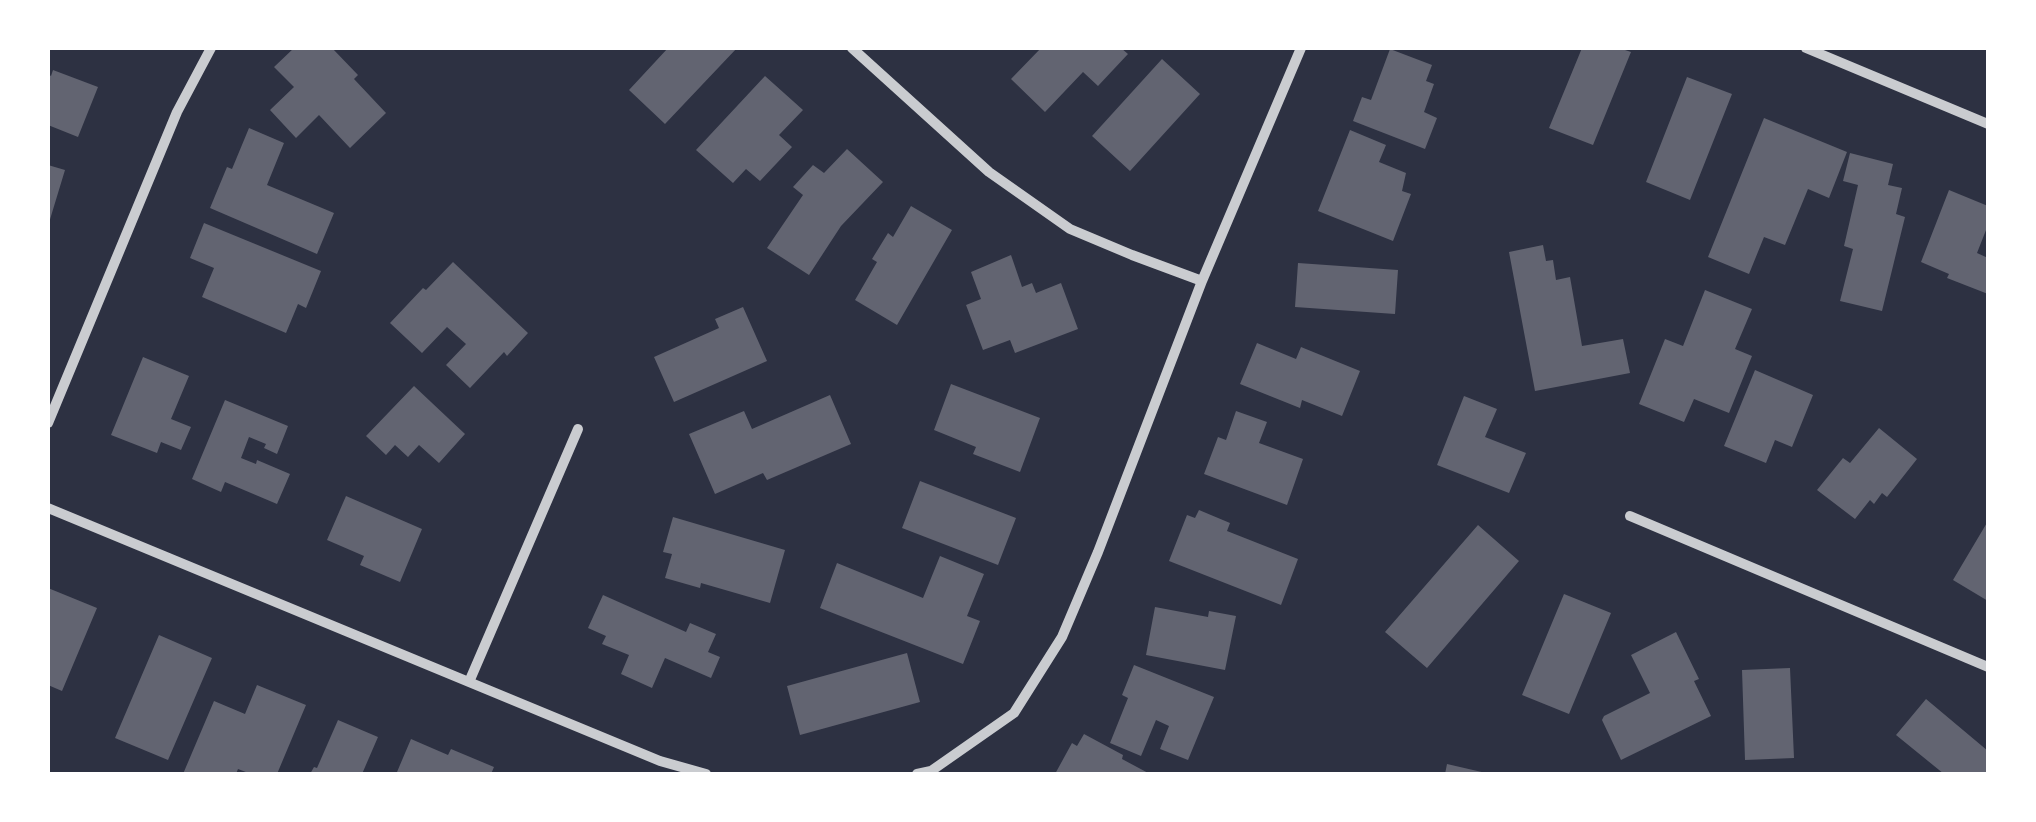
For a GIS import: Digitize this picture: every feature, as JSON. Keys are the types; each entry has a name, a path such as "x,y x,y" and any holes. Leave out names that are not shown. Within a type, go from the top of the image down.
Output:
{"street":[{"path":"48,423 177,112 211,48"},
{"path":"852,48 990,172 1070,229 1202,280"},
{"path":"917,774 931,771 1014,713 1062,637 1202,280 1301,48"},
{"path":"1806,48 1988,124"},
{"path":"469,682 578,429"},
{"path":"48,508 660,761 706,774"},
{"path":"1630,516 1988,668"}],"building":[{"path":"294,48 332,48 386,113 350,148 319,115 296,138 270,110 294,87 274,67"},
{"path":"668,48 737,48 665,124 629,90"},
{"path":"1041,48 1121,48 1128,54 1098,86 1083,72 1045,112 1011,79"},
{"path":"1582,48 1619,48 1631,52 1593,145 1549,128"},
{"path":"1390,49 1432,65 1426,81 1434,84 1424,112 1437,118 1425,149 1353,121 1362,97 1371,100"},
{"path":"1162,59 1200,94 1130,171 1092,136"},
{"path":"53,70 98,87 78,137 48,125 48,74 51,76"},
{"path":"765,76 803,110 779,135 792,147 760,181 746,169 733,183 696,150"},
{"path":"1687,77 1732,94 1690,200 1646,182"},
{"path":"1764,118 1847,152 1829,198 1808,189 1785,245 1764,237 1749,274 1708,257"},
{"path":"249,128 284,143 267,185 334,213 317,254 210,208"},
{"path":"1350,130 1386,145 1379,162 1406,173 1402,191 1411,194 1393,241 1318,211"},
{"path":"847,149 883,182 841,226 809,275 767,248 803,195 793,187 813,165 824,173"},
{"path":"1850,153 1893,164 1888,185 1902,188 1896,214 1905,217 1882,311 1840,301 1853,249 1844,246 1858,185 1843,181"},
{"path":"48,165 65,170 48,226"},
{"path":"1949,190 1988,206 1988,225 1977,253 1988,258 1988,294 1947,278 1949,274 1921,262"},
{"path":"911,206 952,230 897,325 855,300 877,262 872,259 888,233 893,237"},
{"path":"204,223 321,271 306,308 298,304 286,333 202,297 214,268 190,258"},
{"path":"1543,245 1546,261 1553,260 1556,280 1570,277 1582,346 1623,339 1630,373 1535,391 1509,252"},
{"path":"1011,255 1022,287 1032,283 1036,293 1061,283 1078,329 1015,353 1010,340 983,350 966,305 981,299 971,272"},
{"path":"453,262 528,333 470,388 446,365 466,344 447,327 422,353 390,323"},
{"path":"1298,263 1398,270 1395,314 1295,307"},
{"path":"1705,290 1752,309 1735,349 1752,356 1729,413 1694,399 1684,422 1639,404 1665,339 1683,346"},
{"path":"743,307 767,361 674,402 654,357 719,328 715,319"},
{"path":"1257,343 1296,359 1301,347 1360,371 1342,416 1302,400 1300,408 1240,384"},
{"path":"143,357 189,376 171,419 191,427 181,450 161,442 157,453 111,435"},
{"path":"1755,370 1813,395 1792,447 1775,440 1766,463 1724,446"},
{"path":"951,384 1040,418 1020,472 973,454 976,447 934,430"},
{"path":"414,386 465,434 439,463 419,445 408,457 395,445 386,455 366,436"},
{"path":"830,395 851,444 767,480 763,473 715,494 689,434 744,411 752,429"},
{"path":"1464,396 1497,409 1485,437 1526,453 1509,493 1437,465"},
{"path":"225,400 288,426 277,454 249,437 241,458 256,464 257,460 290,474 277,504 225,482 221,492 192,479"},
{"path":"1236,411 1267,422 1259,443 1303,459 1287,505 1204,474 1218,437 1226,440"},
{"path":"1879,428 1917,459 1887,497 1882,493 1874,504 1870,500 1855,519 1817,490 1843,458 1850,463"},
{"path":"920,481 1016,518 998,565 902,528"},
{"path":"346,496 422,529 400,582 360,565 364,556 327,540"},
{"path":"1199,510 1230,523 1227,531 1298,559 1281,605 1169,561 1187,515 1195,518"},
{"path":"673,517 785,550 770,603 701,583 700,588 665,578 672,554 663,552"},
{"path":"1988,521 1988,601 1953,580"},
{"path":"1478,525 1519,561 1427,668 1385,632"},
{"path":"940,556 984,574 967,616 980,621 963,664 820,608 837,563 923,598"},
{"path":"48,588 97,608 62,691 48,685"},
{"path":"1564,594 1611,613 1569,714 1522,695"},
{"path":"603,595 686,632 690,623 716,634 708,652 720,657 711,678 665,658 652,688 621,674 629,655 602,644 606,636 588,628"},
{"path":"1155,607 1208,617 1209,611 1236,616 1225,670 1146,655"},
{"path":"1676,632 1699,679 1694,681 1711,716 1621,760 1602,720 1650,693 1631,655"},
{"path":"159,635 212,658 168,760 115,738"},
{"path":"907,653 920,702 800,735 787,686"},
{"path":"1134,665 1214,697 1188,760 1160,749 1169,726 1156,720 1141,756 1110,743 1128,698 1122,695"},
{"path":"1790,668 1794,758 1745,760 1742,670"},
{"path":"257,685 306,705 277,774 251,774 238,769 236,774 183,774 214,701 245,714"},
{"path":"1926,699 1988,751 1985,774 1944,774 1896,735"},
{"path":"338,720 378,737 362,774 310,774 317,768"},
{"path":"1084,734 1150,774 1055,774 1072,743 1077,746"},
{"path":"411,739 448,755 451,749 494,767 491,774 397,772"},
{"path":"1447,764 1486,773 1486,774 1445,774"}]}
